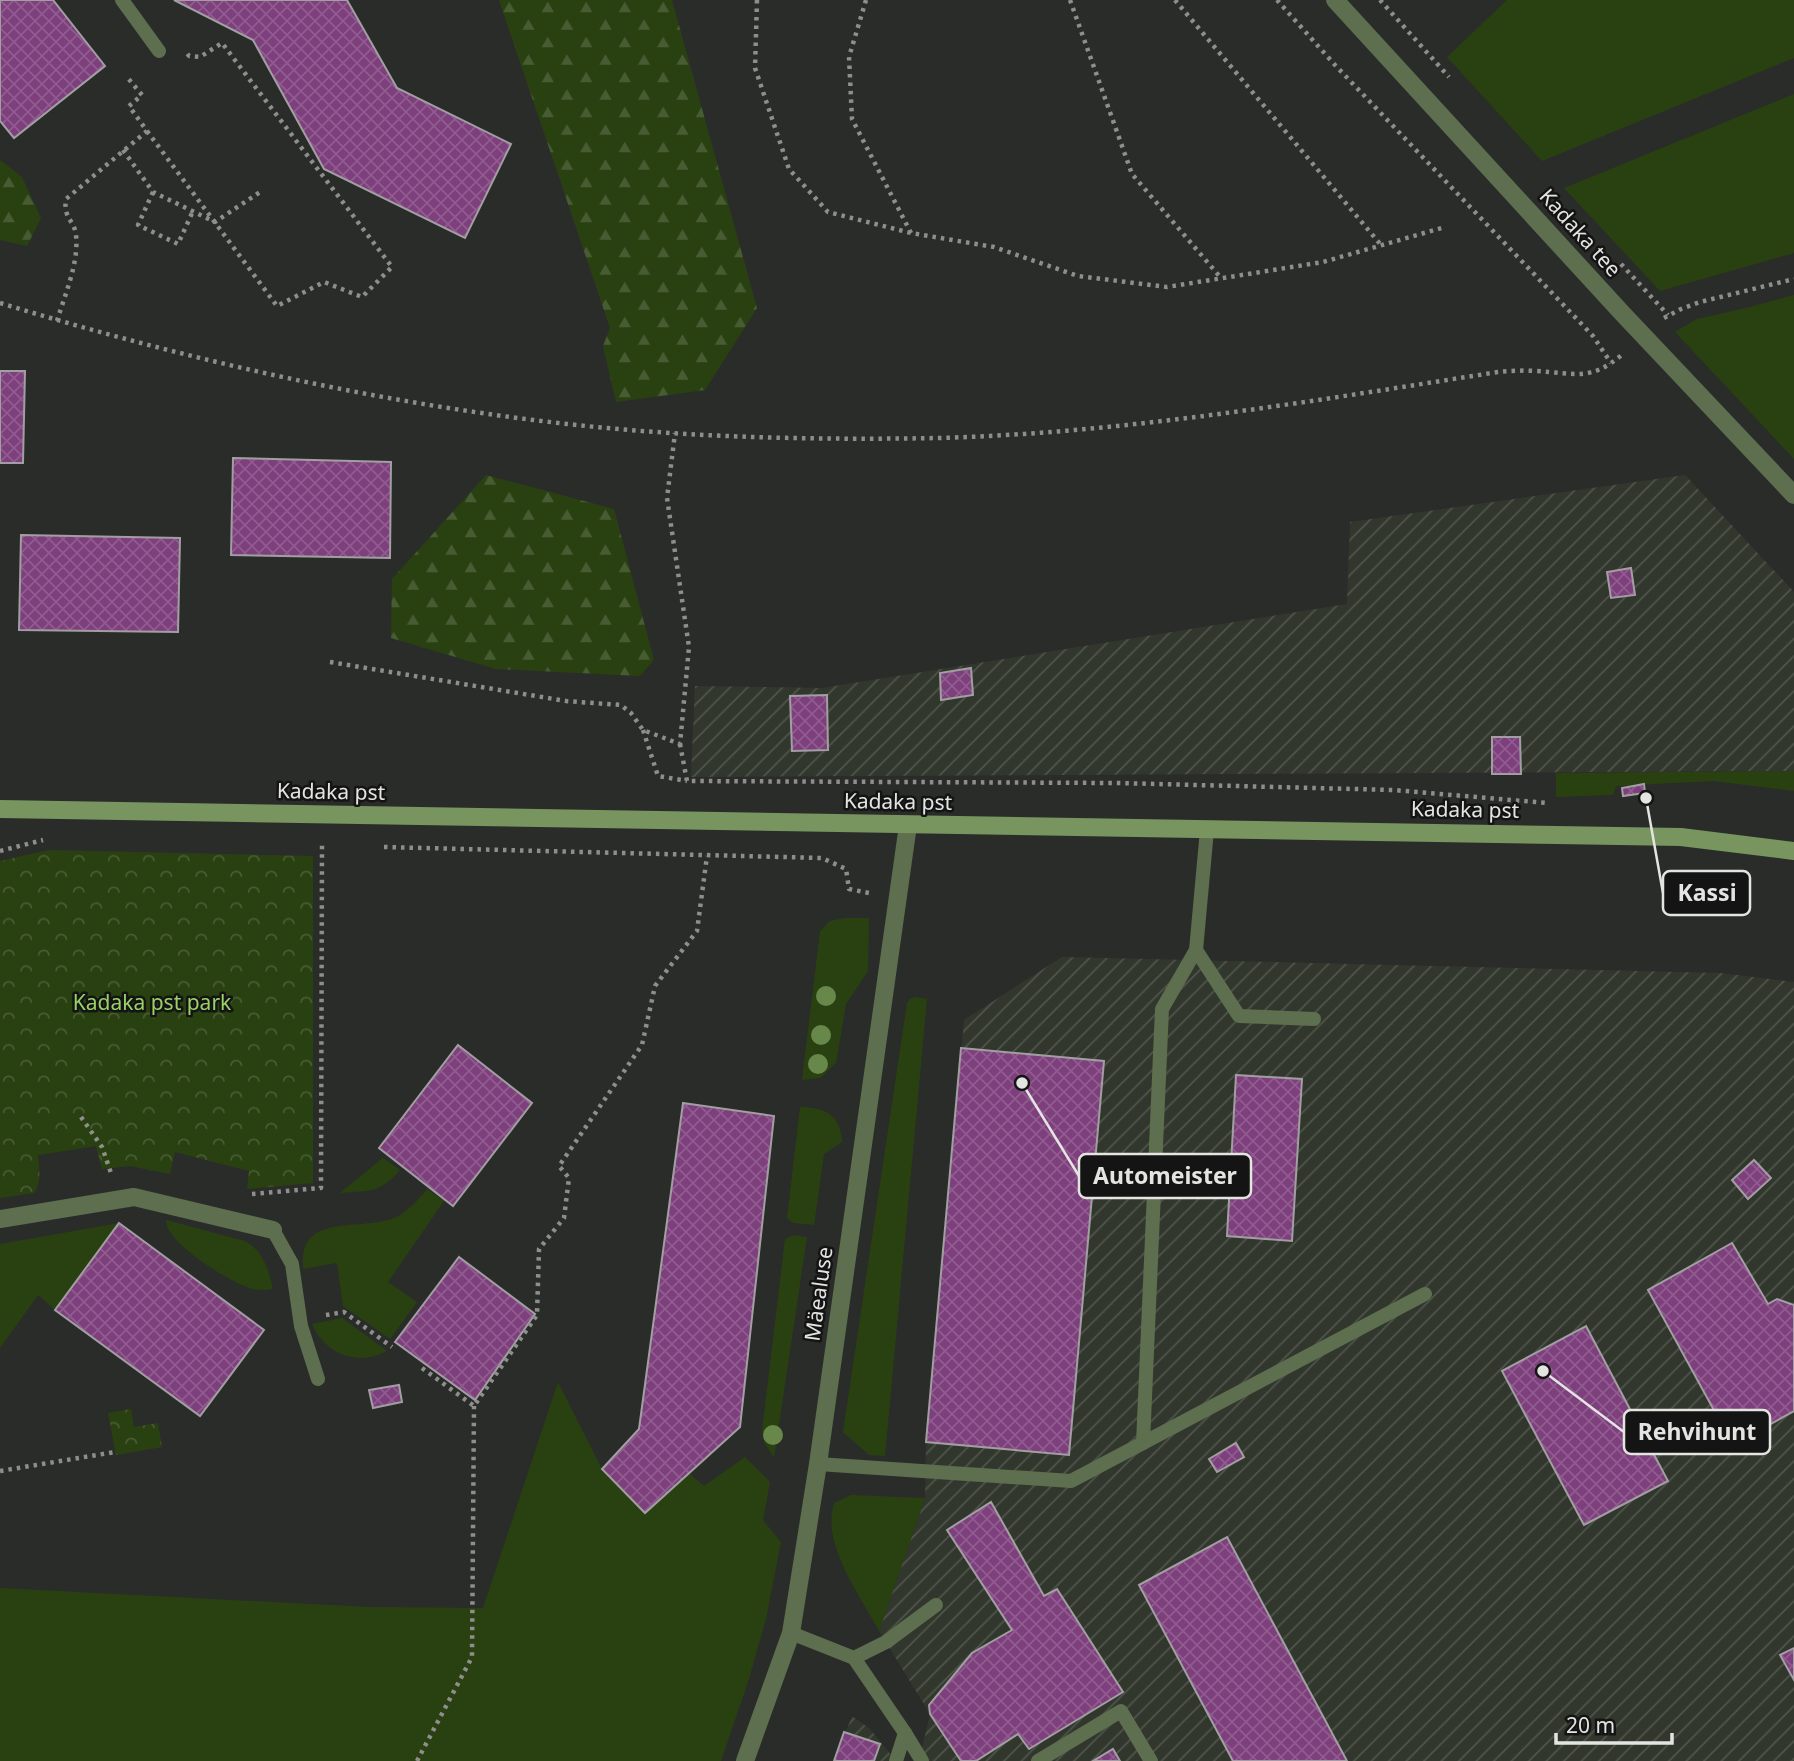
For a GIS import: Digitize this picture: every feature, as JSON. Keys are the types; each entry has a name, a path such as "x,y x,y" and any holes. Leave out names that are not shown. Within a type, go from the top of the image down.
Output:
{"main road":[{"name":"Kadaka pst","path":"0,809 1681,837 1794,850"}],"street":[{"name":"Kadaka tee","path":"1335,0 1622,313 1794,495"},
{"name":"Mäealuse","path":"745,1761 791,1633 818,1464 908,825"},
{"path":"0,1219 134,1197 273,1230"}],"lane":[{"path":"122,0 159,51"},
{"path":"1143,1443 1162,1009 1196,950 1207,830"},
{"path":"1196,950 1239,1016 1314,1019"},
{"path":"273,1230 292,1264 301,1319 318,1379"},
{"path":"818,1464 1071,1481 1425,1294"},
{"path":"854,1658 886,1642 936,1605"},
{"path":"791,1633 854,1658 922,1761"},
{"path":"1038,1761 1121,1711 1151,1761"},
{"path":"896,1761 905,1733"}],"path":[{"path":"757,0 755,68 789,169 828,212 911,233 994,247 1078,276 1167,287 1323,261 1445,227"},
{"path":"866,0 849,57 852,119 911,233"},
{"path":"1070,0 1132,174 1221,278"},
{"path":"1175,0 1381,245"},
{"path":"1278,0 1335,65 1593,336 1611,363"},
{"path":"127,77 142,95 129,106 277,306 324,282 362,297 391,267 222,43 200,57 190,56 181,44"},
{"path":"57,321 75,260 76,235 65,209 66,199 147,131"},
{"path":"123,150 153,192 215,222"},
{"path":"153,192 138,225 178,243 193,211"},
{"path":"215,222 260,192"},
{"path":"1726,297 1794,279"},
{"path":"0,303 57,321 252,371 438,406 594,427 755,437 940,438 1119,426 1268,408 1497,372"},
{"path":"675,433 667,498 689,648 680,744 687,781"},
{"path":"330,662 566,701 621,705 631,713 643,730 658,776 687,781 1105,783 1393,789 1547,803"},
{"path":"643,730 680,744"},
{"path":"0,851 52,838"},
{"path":"242,1222 249,1194 321,1188 322,845 335,846"},
{"path":"376,847 822,858 846,869 849,889 869,893"},
{"path":"417,1761 472,1657 474,1406 537,1315 539,1249 564,1218 569,1178 559,1166 642,1045 655,986 697,931 707,856"},
{"path":"301,1319 344,1312 392,1347"},
{"path":"422,1368 447,1383 474,1406"},
{"path":"0,1471 115,1452"}],"shaded area":[{"path":"1685,475 1794,592 1794,771 691,777 695,686 822,688 1347,604 1350,522"},
{"path":"1062,957 1720,973 1794,982 1794,1761 919,1761 930,1714 879,1631 925,1498 926,1442 964,1020"},
{"path":"852,1716 870,1729 896,1761 834,1761"}],"green space":[{"path":"499,0 672,0 757,308 705,390 616,402 603,346 610,328"},
{"path":"1507,0 1794,0 1794,58 1542,161 1447,57"},
{"path":"1794,94 1794,253 1660,291 1564,188"},
{"path":"0,160 22,177 41,218 27,246 0,240"},
{"path":"1794,295 1794,459 1675,332 1697,319"},
{"path":"486,475 614,509 654,660 640,676 496,669 391,638 392,579"},
{"path":"1794,771 1794,791 1713,781 1616,786 1613,795 1556,797 1556,773"},
{"name":"Kadaka pst park","path":"49,850 313,856 313,1183 247,1189 249,1171 175,1152 170,1174 130,1166 102,1169 96,1146 38,1155 39,1179 34,1193 0,1198 0,861"},
{"path":"869,918 868,971 846,1004 836,1063 820,1078 802,1080 820,931 830,921"},
{"path":"916,997 927,999 885,1456 869,1455 843,1432 907,1003"},
{"path":"800,1107 830,1114 841,1132 842,1142 824,1154 814,1225 793,1223 787,1218"},
{"path":"383,1158 400,1170 393,1178 380,1187 367,1191 340,1193"},
{"path":"427,1189 444,1201 388,1282 417,1302 390,1339 343,1306 337,1263 303,1269 304,1251 310,1239 321,1231 394,1218 412,1205"},
{"path":"166,1220 245,1241 261,1256 273,1289 250,1288 214,1270 176,1239"},
{"path":"119,1223 55,1310 38,1295 0,1348 0,1244"},
{"path":"794,1235 807,1237 774,1458 764,1442 762,1431 785,1239"},
{"path":"342,1318 387,1351 364,1358 343,1355 325,1343 312,1324"},
{"path":"558,1382 602,1469 645,1512 689,1473 704,1486 745,1457 770,1482 763,1520 781,1542 766,1619 721,1761 0,1761 0,1588 369,1607 483,1608"},
{"path":"131,1409 134,1427 158,1423 162,1447 116,1455 108,1413"},
{"path":"851,1495 925,1498 879,1631 844,1569 833,1535 831,1519 834,1503"}],"building":[{"path":"0,0 53,0 105,66 14,138 0,121"},
{"path":"174,0 347,0 397,88 511,144 465,238 324,169 253,40"},
{"path":"0,371 25,371 23,463 0,463"},
{"path":"233,458 391,462 390,558 231,555"},
{"path":"21,535 180,538 178,632 19,630"},
{"path":"1631,568 1635,595 1611,598 1607,572"},
{"path":"971,668 973,695 941,700 940,673"},
{"path":"827,695 828,750 792,751 790,696"},
{"path":"1492,737 1520,737 1521,774 1492,774"},
{"path":"1644,784 1645,793 1623,796 1622,788"},
{"path":"458,1045 532,1103 453,1206 379,1148"},
{"path":"961,1048 1104,1061 1069,1455 926,1442"},
{"path":"1236,1075 1302,1079 1292,1241 1227,1236"},
{"path":"683,1103 774,1116 740,1427 645,1513 602,1469 639,1429"},
{"path":"1754,1160 1771,1178 1748,1199 1732,1180"},
{"path":"119,1223 264,1330 200,1416 55,1310"},
{"path":"1732,1243 1768,1304 1777,1299 1794,1305 1794,1411 1733,1445 1648,1290"},
{"path":"459,1257 535,1314 475,1400 395,1342"},
{"path":"1586,1326 1668,1481 1584,1525 1502,1371"},
{"path":"399,1385 402,1402 373,1408 369,1390"},
{"path":"1236,1443 1244,1457 1217,1472 1209,1459"},
{"path":"991,1502 1044,1596 1057,1589 1123,1692 1029,1749 1018,1734 976,1761 961,1761 930,1714 929,1705 972,1653 1012,1630 947,1530"},
{"path":"1227,1537 1347,1761 1233,1761 1139,1585"},
{"path":"1794,1648 1794,1680 1780,1655"},
{"path":"844,1732 880,1744 874,1761 834,1761"},
{"path":"1113,1749 1120,1761 1093,1761"}],"place":[{"name":"Kassi","path":"1646,798"},
{"name":"Automeister","path":"1022,1083"},
{"name":"Rehvihunt","path":"1543,1371"}]}
